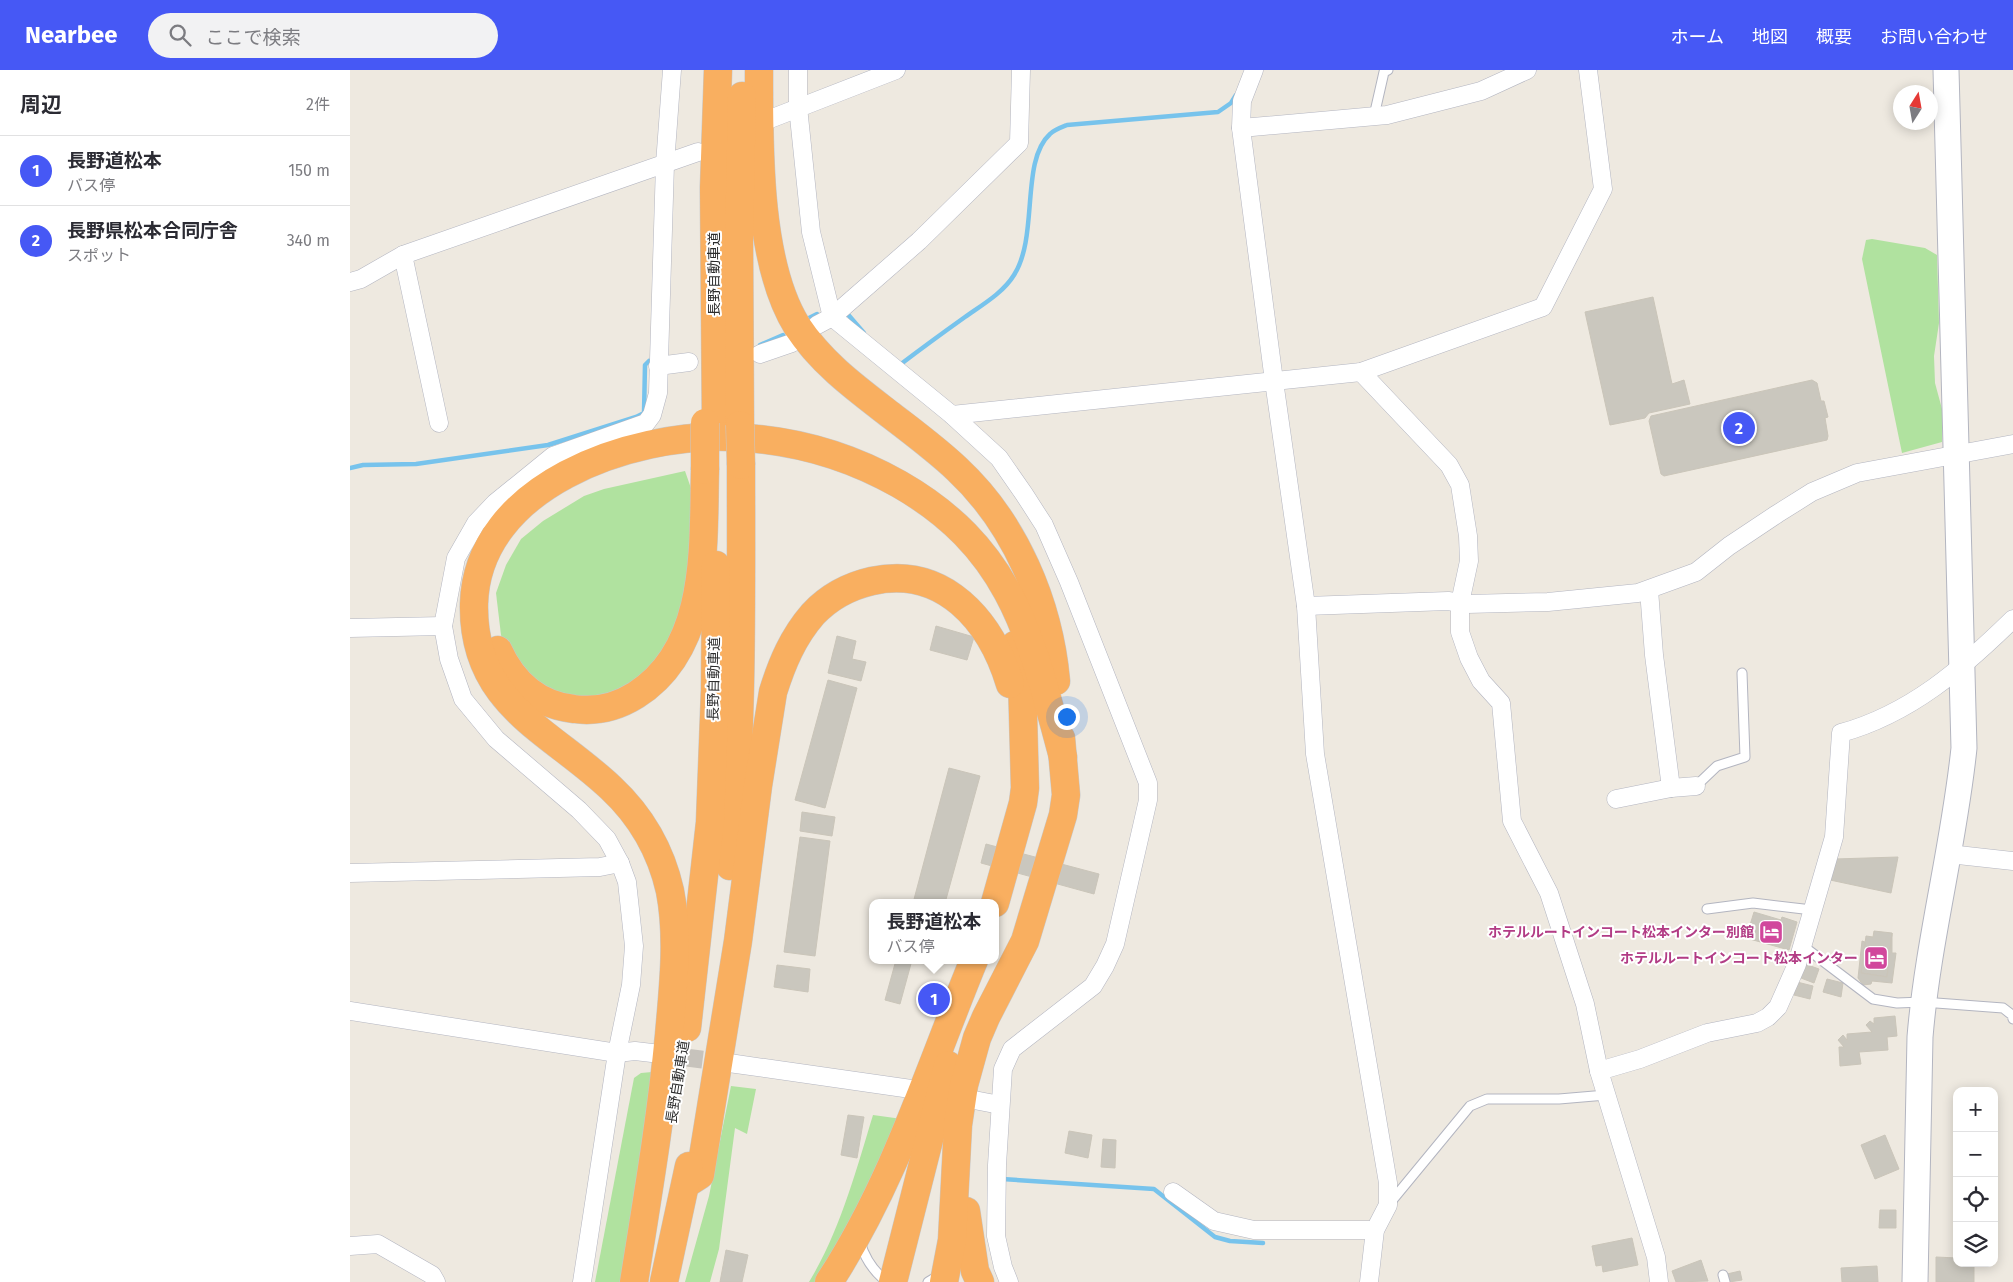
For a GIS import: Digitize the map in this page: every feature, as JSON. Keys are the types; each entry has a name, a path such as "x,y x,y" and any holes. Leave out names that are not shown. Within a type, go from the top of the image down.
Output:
{"highway":[{"name":"長野自動車道","path":"638,1282 662,1180 685,1040 710,822 721,467 714,188 718,70"},
{"name":"長野自動車道","path":"720,424 739,242 743,70"},
{"path":"759,70 759,112 767,236 777,282 784,301 797,325 815,350 835,372 957,469 980,494 1010,537 1036,590 1051,639 1066,795 1055,842 1026,941 977,1038 964,1085 958,1125 952,1240 944,1282"},
{"path":"634,1282 663,1094 672,1002 675,933 670,895 664,867 652,840 635,814 612,789 584,765 544,736 520,714 501,692 488,671 478,646 474,622 477,578 494,537 510,517 550,484 600,459 651,445 690,439 728,436 786,442 850,461 878,473 928,502 952,521 989,560 1004,582 1033,646 1063,756"},
{"path":"721,467 703,539 697,595 684,638 666,668 655,680 628,700 600,709 585,711 555,705 526,690 514,678 496,646 490,610 492,593 502,558 510,542 535,514 578,486 626,467 661,457 691,453 727,452 786,458 848,475 898,500 941,532 977,570 1003,612 1018,654 1022,684 1026,771 1023,803 996,899"},
{"name":"長野自動車道","path":"664,1282 686,1184 714,1015 734,823 740,691 721,467"},
{"path":"686,1184 700,1175 714,1102 773,692 789,648 814,613 846,590 882,579 900,578 921,581 940,588 958,600 974,614 987,632 1006,669 1018,714 1026,771"},
{"path":"829,1282 858,1235 899,1150 974,964"},
{"path":"892,1277 975,964"},
{"path":"958,1125 968,1234 975,1271 980,1282"}],"street":[{"path":"582,1282 618,1053 631,985 634,946 627,882 620,863 607,839 579,810 496,739 463,699 449,660 443,626 456,558 476,523 517,483 553,456 646,423 652,415 658,393 665,164 672,70"},
{"path":"798,70 798,107 811,232 824,321 952,415 999,458 1044,525 1148,783 1148,800 1115,944 1106,966 1093,986 1012,1048 1003,1069 996,1236 1003,1267 1010,1282"},
{"path":"770,120 798,107 896,70"},
{"path":"824,321 918,241 1019,143 1021,70"},
{"path":"1254,70 1242,101 1242,128 1274,381 1306,606 1316,754 1388,1183 1388,1205 1375,1230 1369,1282"},
{"path":"1242,128 1387,115 1481,90 1527,70"},
{"path":"952,415 1361,372 1543,306 1603,189 1588,70"},
{"path":"1915,1282 1920,1037 1923,1002 1934,922 1950,854 1964,748 1958,454 1946,70"},
{"path":"350,282 361,279 403,255 698,152"},
{"path":"403,255 439,423"},
{"path":"760,354 792,343"},
{"path":"658,366 689,362"},
{"path":"1361,372 1449,465 1460,485 1468,536 1469,561 1460,603 1460,632 1469,658 1481,681 1501,703 1512,821 1549,894 1585,1004 1599,1071 1656,1257 1659,1282"},
{"path":"1306,606 1448,601 1460,603 1548,602 1638,593 1696,572 1729,546 1812,492 1856,473 2013,444"},
{"path":"1649,590 1654,655 1671,788"},
{"path":"1599,1071 1640,1059 1707,1033 1750,1024 1768,1017 1782,1000 1803,946 1834,837 1841,733 1873,723 1907,707 1986,646 2013,619"},
{"path":"350,628 443,626"},
{"path":"1616,799 1671,788 1696,786"},
{"path":"1950,854 2013,861"},
{"path":"350,872 600,867 620,863"},
{"path":"350,1011 618,1053 635,1051 652,1054"},
{"path":"729,1063 910,1090"},
{"path":"974,1100 1000,1105"},
{"path":"1173,1192 1214,1221 1254,1230 1375,1230"},
{"path":"350,1246 378,1244 432,1275 436,1282"}],"lane":[{"path":"1374,116 1384,72 1388,70"},
{"path":"1696,786 1717,766 1745,757 1742,673"},
{"path":"1708,909 1753,903 1812,910"},
{"path":"1803,946 1873,999 1897,1003 1923,1002 2003,1008 2012,1015 2013,1019"},
{"path":"1388,1205 1470,1106 1487,1100 1558,1099 1606,1095"},
{"path":"858,1235 864,1254 875,1272 892,1277"},
{"path":"928,1282 938,1276 952,1240"}],"green space":[{"path":"1872,239 1925,248 1937,255 1939,323 1934,356 1935,383 1942,409 1942,442 1902,453 1862,259 1866,240"},
{"path":"685,471 693,494 690,567 684,608 658,667 609,699 564,698 529,679 512,664 501,635 496,593 506,565 521,539 543,521 584,496 604,489"},
{"path":"652,1072 645,1140 620,1282 595,1282 634,1078 641,1073"},
{"path":"731,1086 756,1089 747,1134 735,1128 719,1249 710,1282 685,1282 709,1196"},
{"path":"873,1115 902,1119 821,1282 809,1282 830,1242 838,1222"}],"building":[{"path":"1653,297 1672,384 1684,380 1690,404 1649,413 1645,418 1610,425 1585,312"},
{"path":"1812,380 1817,383 1821,401 1824,401 1828,417 1825,418 1827,440 1664,476 1661,474 1649,421 1651,416"},
{"path":"936,626 974,637 967,660 930,650"},
{"path":"837,636 856,641 852,659 866,662 861,681 828,673"},
{"path":"828,680 857,688 825,808 795,800"},
{"path":"949,768 980,776 946,899 914,899"},
{"path":"802,812 835,817 832,836 800,831"},
{"path":"800,837 830,841 815,956 784,952"},
{"path":"986,844 1099,874 1094,894 981,863"},
{"path":"1898,857 1891,893 1830,880 1835,859"},
{"path":"1754,912 1781,920 1782,917 1797,922 1789,950 1746,938"},
{"path":"1874,931 1892,933 1887,977 1861,973 1866,936 1873,937"},
{"path":"1892,933 1892,953 1896,953 1892,983 1872,981 1871,984 1863,985 1858,978 1862,941 1865,942 1861,973 1887,977"},
{"path":"895,964 911,964 900,1004 885,1000"},
{"path":"1805,964 1819,969 1814,983 1801,978"},
{"path":"777,965 810,969 808,992 774,987"},
{"path":"1827,979 1843,983 1841,997 1823,992"},
{"path":"1797,982 1813,986 1810,999 1794,995"},
{"path":"1895,1016 1897,1036 1887,1037 1888,1050 1859,1052 1861,1064 1840,1066 1839,1047 1844,1047 1838,1040 1843,1035 1847,1040 1847,1034 1872,1032 1866,1025 1870,1021 1874,1024 1874,1018"},
{"path":"848,1115 864,1117 857,1158 841,1155"},
{"path":"1069,1131 1092,1135 1088,1158 1065,1153"},
{"path":"1885,1135 1899,1169 1875,1179 1861,1145"},
{"path":"1103,1139 1116,1140 1115,1168 1101,1167"},
{"path":"1880,1210 1896,1210 1896,1228 1879,1228"},
{"path":"1632,1238 1638,1265 1603,1272 1602,1265 1596,1266 1592,1246"},
{"path":"726,1250 748,1255 742,1282 720,1282"},
{"path":"1936,1257 1953,1258 1953,1267 1974,1267 1974,1282 1936,1282"},
{"path":"1701,1260 1708,1281 1676,1282 1672,1271"},
{"path":"1877,1266 1878,1282 1842,1282 1841,1268"},
{"path":"1740,1271 1742,1280 1729,1282 1727,1274"}],"waterway":[{"path":"898,362 901,364 992,298 1014,275 1026,240 1035,162 1041,146 1050,134 1067,125 1218,112 1231,103 1236,95"},
{"path":"845,311 864,333"},
{"path":"809,318 817,314"},
{"path":"760,345 783,335"},
{"path":"350,468 363,465 416,464 548,445 636,417 644,413 645,365 649,361"},
{"path":"1002,1179 1154,1189 1215,1237 1230,1241 1263,1243"}],"tunnel":[{"path":"658,1054 729,1063"}],"place":[{"name":"長野県松本合同庁舎","path":"1739,428"},
{"name":"ホテルルートインコート松本インター別館","path":"1771,932"},
{"name":"ホテルルートインコート松本インター","path":"1876,958"},
{"name":"長野道松本","path":"934,999"}]}
